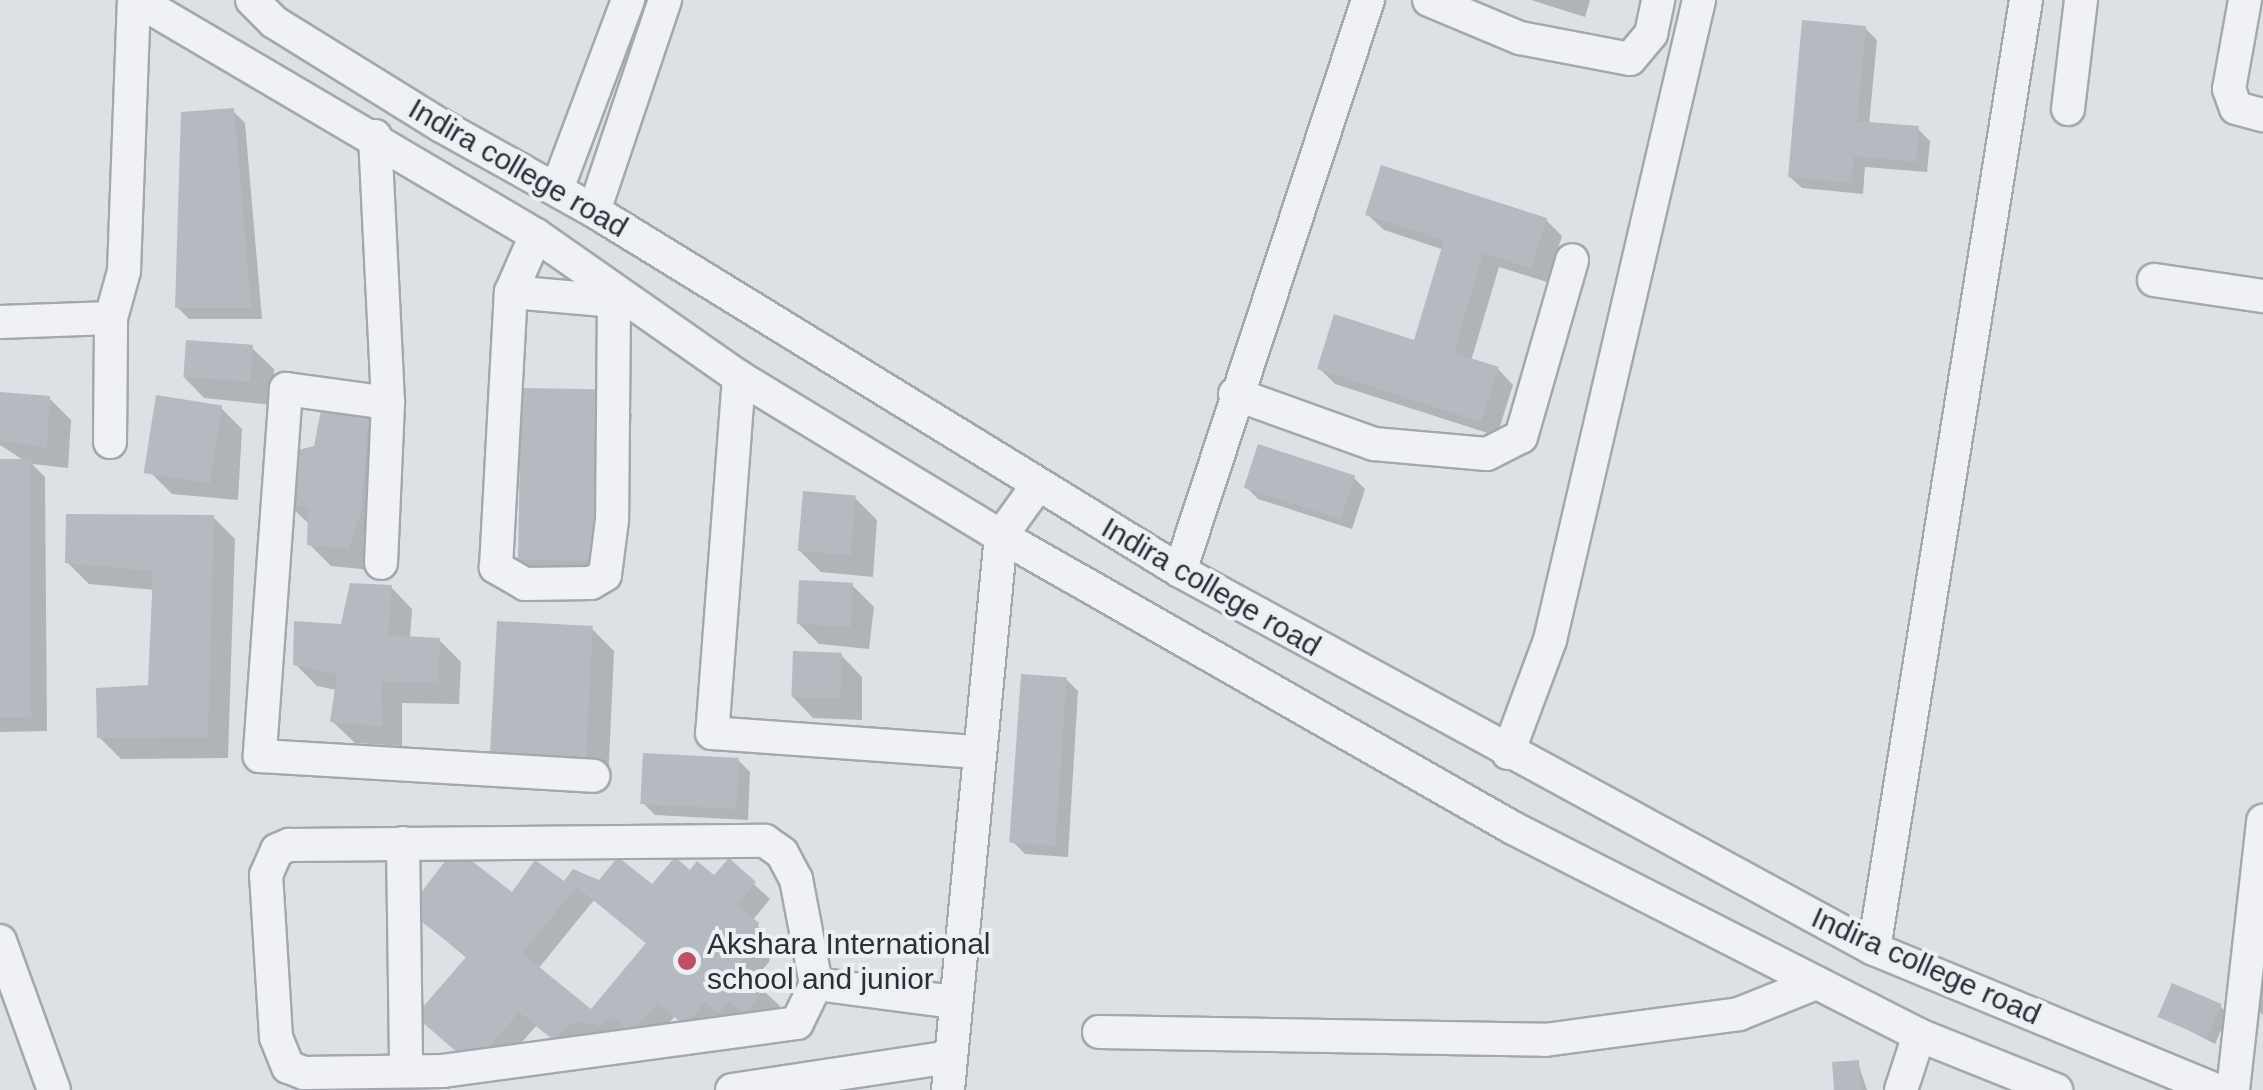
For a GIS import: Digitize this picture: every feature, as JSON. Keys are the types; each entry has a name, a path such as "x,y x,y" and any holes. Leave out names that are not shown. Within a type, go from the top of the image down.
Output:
{"street":[{"name":"Indira college road","path":"136,0 375,136 536,235 739,377 1001,536 1513,828 1919,1035 2056,1090"},
{"path":"110,442 111,318 124,272 136,0"},
{"path":"558,189 628,0"},
{"path":"594,211 664,0"},
{"path":"1180,572 1235,394 1368,0"},
{"path":"1429,0 1520,38 1630,59 1651,34 1658,0"},
{"path":"1508,753 1550,640 1699,0"},
{"path":"1874,949 2026,0"},
{"path":"2068,109 2081,0"},
{"path":"2245,0 2229,89 2236,108 2263,116"},
{"name":"Indira college road","path":"269,7 1180,572 1874,949 2216,1090"},
{"path":"375,136 388,402 381,563"},
{"path":"511,292 614,300 612,520 604,575 591,583 525,584 496,567 511,292 536,235"},
{"path":"1235,394 1374,444 1488,454 1521,437 1572,260"},
{"path":"2154,280 2263,296"},
{"path":"0,322 111,318"},
{"path":"739,377 712,733 976,752"},
{"path":"388,402 286,388 260,756 592,776"},
{"path":"948,1090 976,752 1001,536 1037,486"},
{"path":"2233,1090 2263,821"},
{"path":"765,841 796,879 816,984 796,1023 444,1080 406,1071 288,1068 276,1037 266,875 277,850 289,845 402,843 765,841"},
{"path":"402,843 406,1071"},
{"path":"0,941 48,1089"},
{"path":"1099,1032 1545,1040 1740,1014 1816,983"},
{"path":"816,984 955,1002"},
{"path":"1901,1090 1919,1035"},
{"path":"732,1090 949,1056"}],"building":[{"path":"1802,20 1866,26 1857,121 1919,126 1916,162 1854,156 1851,183 1788,177"},
{"path":"234,108 251,308 175,308 181,112"},
{"path":"1381,165 1547,218 1531,268 1483,253 1454,353 1499,367 1481,422 1317,369 1334,314 1414,340 1444,240 1365,215"},
{"path":"186,340 253,345 250,382 183,377"},
{"path":"521,388 611,390 608,562 518,560"},
{"path":"0,392 50,396 47,448 0,440"},
{"path":"156,395 222,405 210,484 144,473"},
{"path":"322,405 369,412 361,511 349,549 307,545 308,506 286,505 290,452 314,446"},
{"path":"1258,444 1355,476 1341,519 1244,488"},
{"path":"0,459 31,459 31,717 0,717"},
{"path":"803,491 856,496 851,555 798,551"},
{"path":"66,514 214,515 208,737 97,738 96,688 148,685 153,571 65,563"},
{"path":"799,580 853,583 851,627 797,624"},
{"path":"350,583 392,585 388,635 440,638 438,683 381,682 382,726 330,722 337,674 293,665 294,621 341,624"},
{"path":"497,621 593,626 586,763 490,758"},
{"path":"793,651 842,653 840,699 791,697"},
{"path":"1021,674 1067,677 1055,846 1009,843"},
{"path":"643,753 739,758 736,809 640,804"},
{"name":"Akshara International school and junior","path":"455,848 512,892 535,860 564,881 573,869 599,880 618,857 652,884 675,857 690,870 697,861 714,875 729,858 756,882 737,905 759,923 754,946 738,965 766,988 745,1014 729,1001 719,1013 705,1002 685,1026 658,1003 631,1033 611,1016 601,1025 574,1022 553,1039 519,1012 473,1066 415,1016 467,956 407,911","holes":["577,887 646,943 591,1009 522,953"]},
{"path":"2172,983 2222,1004 2207,1038 2158,1017"},
{"path":"1859,1060 1861,1090 1834,1090 1832,1062"}],"place":[{"name":"Akshara International school and junior","path":"687,961"}]}
